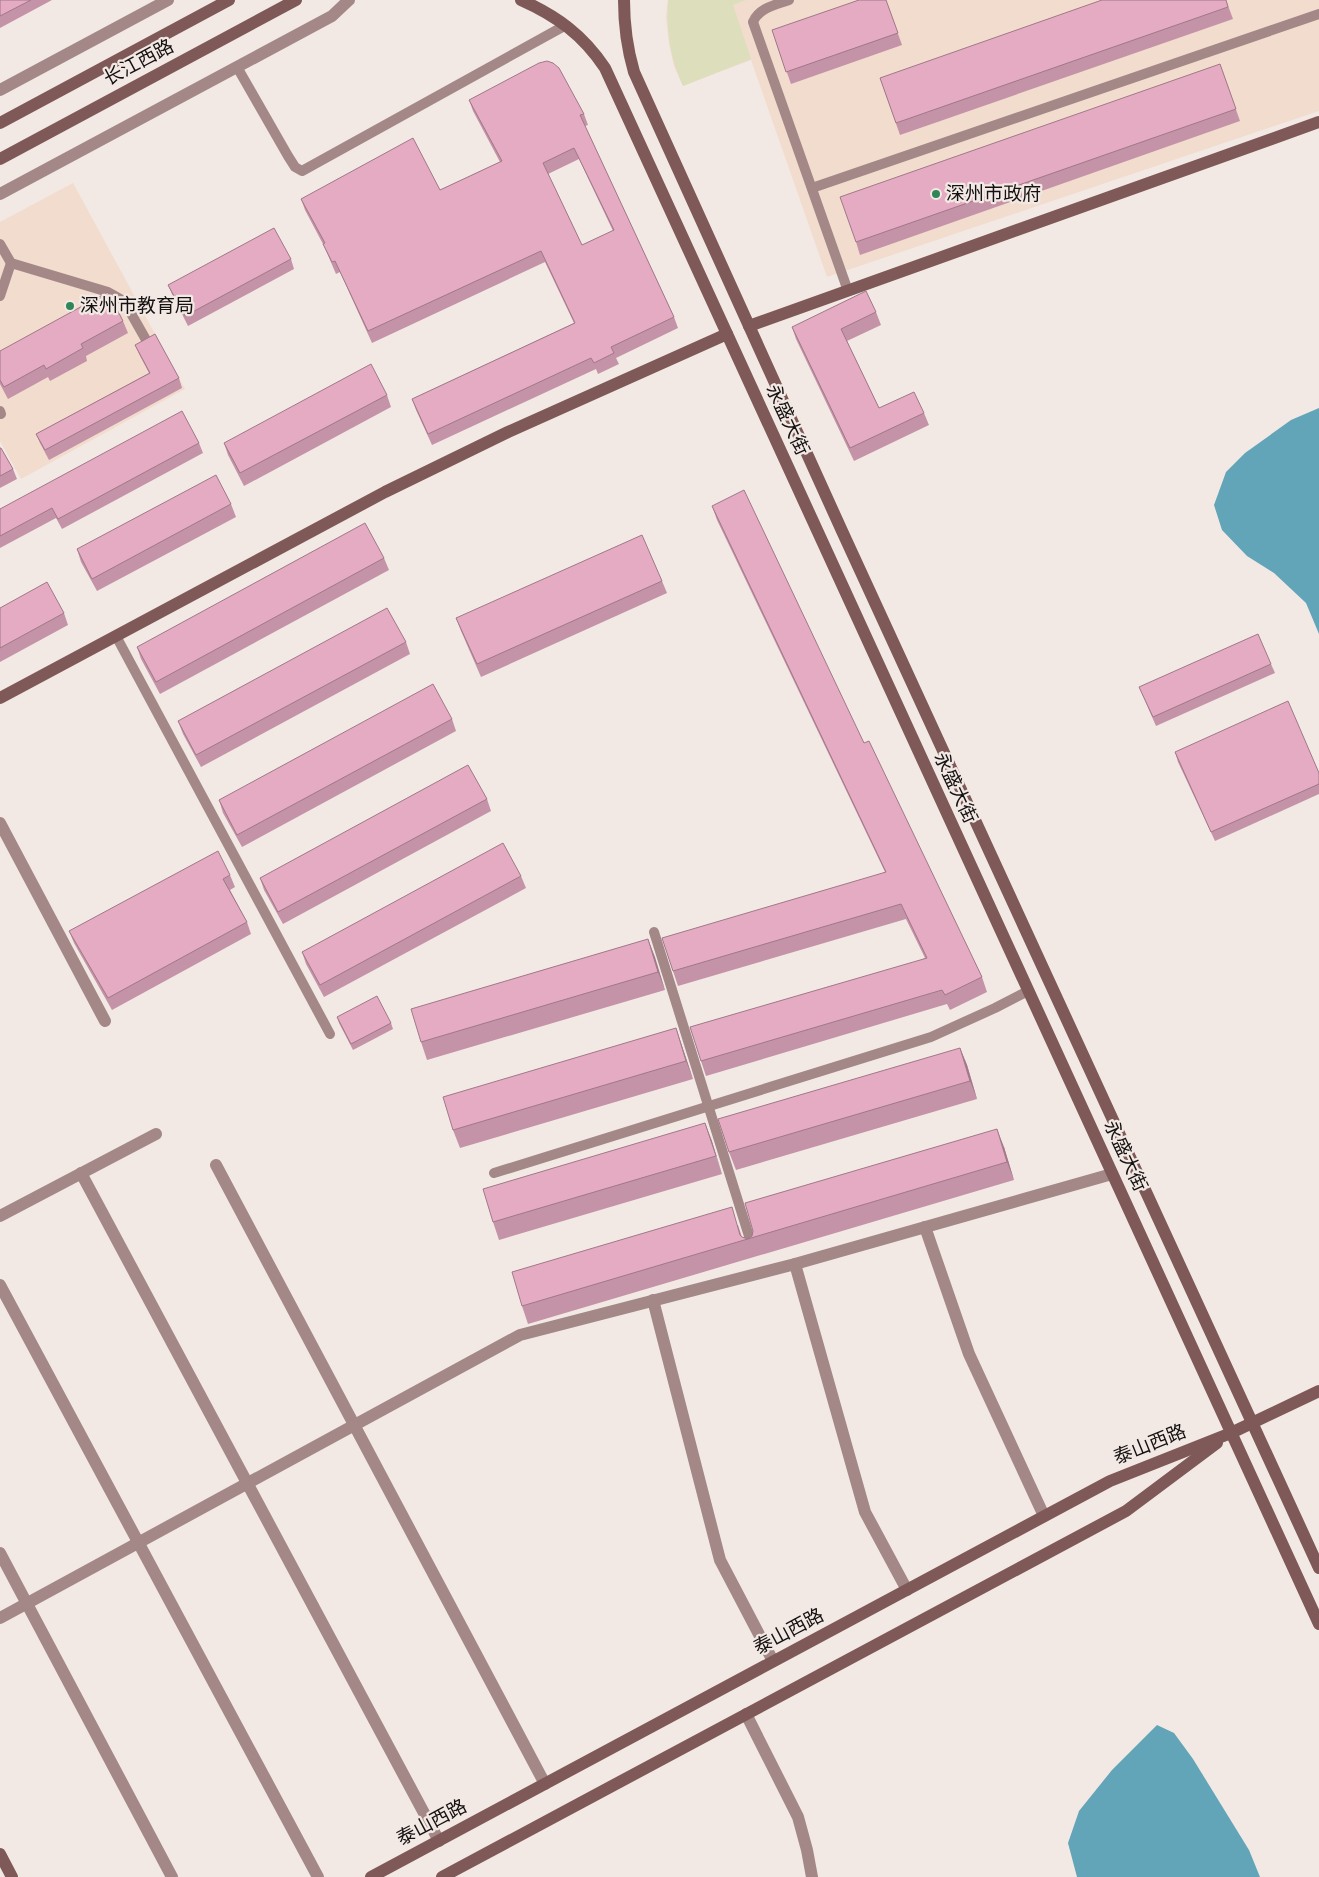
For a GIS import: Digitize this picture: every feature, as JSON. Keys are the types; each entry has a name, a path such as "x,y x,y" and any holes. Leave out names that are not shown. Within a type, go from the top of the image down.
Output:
{"main road":[{"name":"长江西路","path":"0,123 229,0"},
{"name":"长江西路","path":"0,159 296,0"},
{"name":"永盛大街","path":"521,0 572,29 593,50 605,68 1319,1624"},
{"name":"永盛大街","path":"624,0 627,49 634,72 1319,1568"},
{"path":"749,326 1319,122"},
{"path":"0,698 385,492 508,432 727,334"},
{"name":"泰山西路","path":"371,1877 1110,1481 1231,1433 1319,1391"},
{"name":"泰山西路","path":"442,1877 1126,1511 1231,1433"},
{"path":"0,1854 12,1877"}],"street":[{"path":"0,90 168,0"},
{"path":"0,194 332,16 349,0"},
{"path":"0,823 105,1021"},
{"path":"0,1216 156,1134"},
{"path":"216,1165 545,1784"},
{"path":"81,1173 439,1841"},
{"path":"0,1618 520,1335 795,1264 1112,1174"},
{"path":"925,1227 969,1354 1044,1516"},
{"path":"795,1264 865,1512 906,1590"},
{"path":"0,1285 318,1877"},
{"path":"654,1300 720,1560 773,1661"},
{"path":"0,1553 172,1877"},
{"path":"746,1714 798,1817 812,1877"}],"lane":[{"path":"789,0 762,10 756,15 753,22 848,291"},
{"path":"812,188 1319,14"},
{"path":"237,66 288,156 295,167 302,171 566,25"},
{"path":"0,244 11,263 108,292 124,301 145,338"},
{"path":"0,296 11,263"},
{"path":"116,636 330,1034"},
{"path":"654,932 753,1250"},
{"path":"494,1174 931,1037 1028,991"}],"shaded area":[{"name":"深州市政府","path":"668,0 1319,0 1319,111 827,277 751,60 683,86 674,66 669,44 666,17"},
{"name":"深州市教育局","path":"73,183 185,389 21,479 0,441 0,222"}],"green space":[{"path":"668,0 746,0 733,5 751,59 683,86 670,44"}],"water":[{"path":"1319,408 1319,634 1306,603 1274,573 1247,556 1222,530 1214,505 1226,472 1245,453 1291,420"},
{"path":"1157,1725 1174,1733 1193,1759 1249,1850 1260,1877 1077,1877 1068,1843 1079,1811 1112,1770"}],"building":[{"path":"0,0 31,0 0,16"},
{"path":"859,0 886,0 898,33 786,72 772,30"},
{"path":"1102,0 1226,0 1228,7 896,123 880,78"},
{"path":"547,61 559,68 584,114 580,115 674,317 611,347 614,353 594,363 591,358 428,434 412,399 575,323 541,251 368,331 335,261 332,262 323,244 325,243 301,199 413,138 440,190 502,161 469,100 539,63","holes":["574,148 614,230 582,245 543,163"]},
{"path":"1220,64 1236,109 856,242 840,197"},
{"path":"274,228 291,259 185,316 168,285"},
{"path":"866,291 876,312 841,329 879,408 914,392 924,413 850,448 792,327"},
{"path":"108,292 123,321 81,344 83,348 46,369 44,365 4,387 0,380 0,351"},
{"path":"155,334 179,378 45,450 36,434 150,373 135,345"},
{"path":"371,364 387,395 240,473 224,443"},
{"path":"182,411 199,443 58,519 52,508 0,536 0,509"},
{"path":"0,448 13,469 0,476"},
{"path":"216,475 231,504 92,579 77,549"},
{"path":"744,490 864,743 869,741 982,977 945,995 942,990 701,1061 690,1027 927,958 901,904 673,971 662,938 886,872 712,506"},
{"path":"365,523 384,558 156,682 137,647"},
{"path":"642,535 662,581 477,664 456,618"},
{"path":"47,582 64,613 0,648 0,608"},
{"path":"387,608 406,642 196,755 178,721"},
{"path":"1258,634 1271,664 1153,717 1139,687"},
{"path":"433,684 452,719 237,835 219,800"},
{"path":"1288,701 1319,773 1319,784 1211,832 1175,752"},
{"path":"468,765 487,799 278,912 260,878"},
{"path":"503,843 521,876 320,985 302,952"},
{"path":"218,851 230,875 223,879 247,922 108,998 69,931"},
{"path":"648,939 658,972 421,1042 411,1009"},
{"path":"377,996 391,1023 351,1044 337,1017"},
{"path":"676,1028 686,1061 453,1130 443,1097"},
{"path":"960,1048 970,1081 729,1152 718,1119"},
{"path":"705,1123 716,1156 493,1222 483,1189"},
{"path":"997,1129 1007,1162 748,1239 752,1236 753,1231 745,1203"},
{"path":"732,1207 740,1235 748,1239 522,1306 512,1272"}],"place":[{"name":"深州市政府","path":"936,194"},
{"name":"深州市教育局","path":"70,306"}]}
